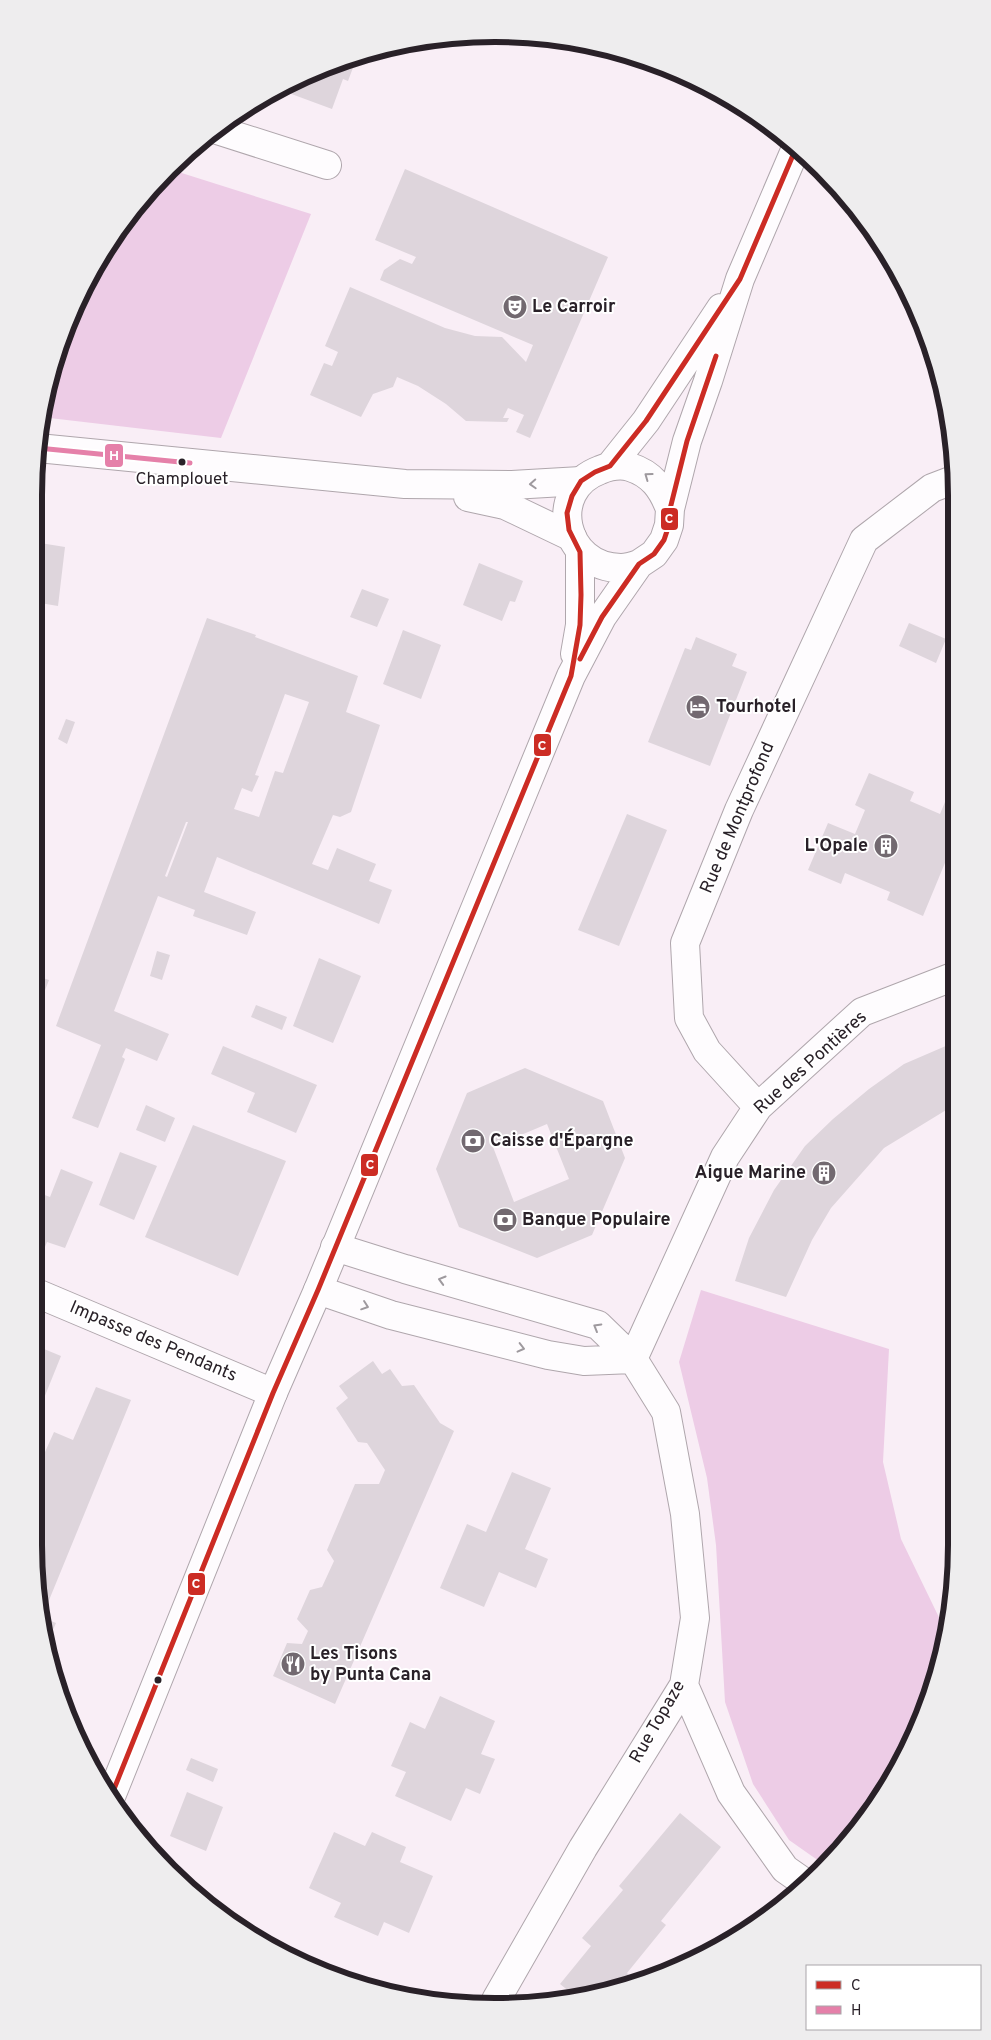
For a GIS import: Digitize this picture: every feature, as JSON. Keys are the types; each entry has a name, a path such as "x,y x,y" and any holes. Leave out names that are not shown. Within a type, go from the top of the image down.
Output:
{"street":[{"path":"225,133 327,165"},
{"path":"670,509 664,493 655,480 642,471 626,466 610,466 594,472 581,481 572,496 567,513 569,530 576,544 588,559 604,566 622,568 639,564 654,554 664,540 687,441 740,279 793,154"},
{"path":"610,466 646,421 740,279"},
{"path":"45,449 405,484 512,485 581,481"},
{"name":"Rue de Montprofond","path":"758,1107 707,1052 689,1018 685,943 739,810 864,540 932,488 948,482"},
{"path":"405,484 505,505 576,544"},
{"path":"571,676 580,625 576,544"},
{"path":"114,1789 273,1393 318,1290 571,676 602,616 639,564"},
{"name":"Rue des Pontières","path":"633,1359 725,1156 758,1107 862,1012 948,979"},
{"name":"Rue Topaze","path":"335,1247 598,1325 633,1359 666,1412 685,1514 695,1618 684,1685 583,1848 497,1998"},
{"path":"318,1290 391,1315 548,1355 584,1361 633,1359"},
{"name":"Impasse des Pendants","path":"42,1295 273,1393"},
{"path":"684,1685 731,1793 785,1869 800,1880"}],"shaded area":[{"path":"178,172 311,214 221,438 49,418 58,378 67,350 89,295 103,269 136,220"},
{"path":"701,1290 889,1349 883,1462 901,1539 942,1623 933,1662 924,1690 902,1745 888,1771 855,1820 819,1861 789,1840 753,1784 725,1702 716,1545 707,1478 679,1362"}],"building":[{"path":"354,66 348,81 343,79 332,109 288,93 322,77"},
{"name":"Le Carroir","path":"405,169 608,257 530,438 516,432 524,415 508,408 503,418 509,418 507,422 466,421 446,404 418,386 397,377 393,387 373,394 361,417 310,395 324,363 332,366 338,352 325,346 350,287 445,328 475,336 502,337 526,362 533,345 380,280 384,270 400,259 412,264 416,257 375,240"},
{"path":"42,543 65,547 58,606 42,603"},
{"path":"479,563 523,581 515,602 510,601 502,621 463,605"},
{"path":"362,589 389,599 377,627 350,617"},
{"path":"207,618 256,635 255,637 358,676 346,712 380,725 351,812 340,817 333,815 312,864 328,870 337,848 376,864 369,881 392,890 379,924 217,857 204,892 256,912 247,935 193,916 195,910 158,896 114,1011 169,1034 157,1061 126,1048 122,1057 125,1059 98,1128 72,1118 101,1045 56,1026","holes":["285,694 309,702 283,773 275,771 259,817 234,809 242,788 252,792 259,776 255,775","186,822 188,822 167,877 165,876"]},
{"path":"909,623 946,639 936,663 899,646"},
{"path":"403,630 441,645 421,699 383,684"},
{"name":"Tourhotel","path":"696,637 737,654 732,666 747,672 710,766 648,742 685,648 691,650"},
{"path":"66,719 75,722 67,744 58,739"},
{"name":"L'Opale","path":"869,773 914,792 910,801 940,814 945,802 948,804 948,858 923,916 887,900 890,892 845,873 841,884 808,870 828,823 855,834 865,810 855,805"},
{"path":"627,814 667,830 619,946 578,930"},
{"path":"157,951 170,955 162,980 150,976"},
{"path":"319,958 361,976 333,1043 293,1026"},
{"path":"42,978 49,980 42,998"},
{"path":"256,1005 287,1017 282,1030 251,1017"},
{"name":"Aigue Marine","path":"948,1045 948,1109 884,1148 831,1208 812,1240 786,1297 735,1281 749,1238 774,1190 805,1146 833,1119 869,1089 904,1064"},
{"path":"223,1046 317,1085 296,1133 247,1112 255,1093 211,1074"},
{"path":"525,1068 603,1101 625,1158 592,1235 537,1258 459,1227 436,1169 467,1093","holes":["547,1124 569,1179 514,1202 493,1147"]},
{"path":"146,1105 175,1118 165,1142 136,1130"},
{"path":"193,1125 286,1161 238,1276 145,1237"},
{"path":"120,1152 157,1166 134,1220 99,1205"},
{"path":"61,1169 93,1182 65,1248 47,1242 45,1247 42,1246 42,1194 50,1197"},
{"path":"44,1349 61,1356 42,1403 42,1354"},
{"path":"373,1361 382,1374 390,1369 402,1386 414,1385 440,1423 454,1431 335,1704 273,1676 287,1643 302,1644 308,1631 297,1619 310,1590 322,1587 334,1561 327,1550 355,1484 379,1484 385,1470 367,1443 358,1442 336,1408 348,1398 339,1386"},
{"path":"96,1387 131,1400 46,1607 42,1544 42,1459 54,1432 73,1440"},
{"path":"512,1472 551,1488 525,1549 548,1559 536,1588 499,1572 484,1607 440,1588 467,1524 486,1532"},
{"path":"49,1620 56,1623 51,1634"},
{"path":"440,1696 495,1721 481,1754 495,1759 480,1794 466,1788 451,1821 395,1796 406,1772 391,1766 410,1722 425,1729"},
{"path":"191,1758 218,1769 213,1782 186,1770"},
{"path":"187,1792 223,1807 206,1851 170,1836"},
{"path":"680,1813 721,1847 661,1921 666,1925 627,1973 630,1976 569,1992 560,1984 591,1946 582,1938 623,1890 619,1886"},
{"path":"334,1832 365,1846 372,1832 406,1847 400,1862 433,1876 409,1933 384,1922 378,1936 334,1917 341,1903 309,1888"}],"transit line":[{"name":"C","path":"114,1789 273,1393 318,1290 571,676 580,625 581,595 580,552 569,530 567,513 572,496 581,481 595,472 610,466 646,421 740,279 793,154"},
{"name":"C","path":"580,659 602,617 639,564 654,554 664,540 687,441 716,356"},
{"name":"H","path":"45,449 190,463"}],"place":[{"name":"Le Carroir","path":"515,307"},
{"name":"Champlouet","path":"182,462"},
{"name":"Tourhotel","path":"698,707"},
{"name":"L'Opale","path":"886,846"},
{"name":"Caisse d'Épargne","path":"473,1141"},
{"name":"Aigue Marine","path":"824,1173"},
{"name":"Banque Populaire","path":"505,1220"},
{"name":"Les Tisons by Punta Cana","path":"293,1664"}]}
